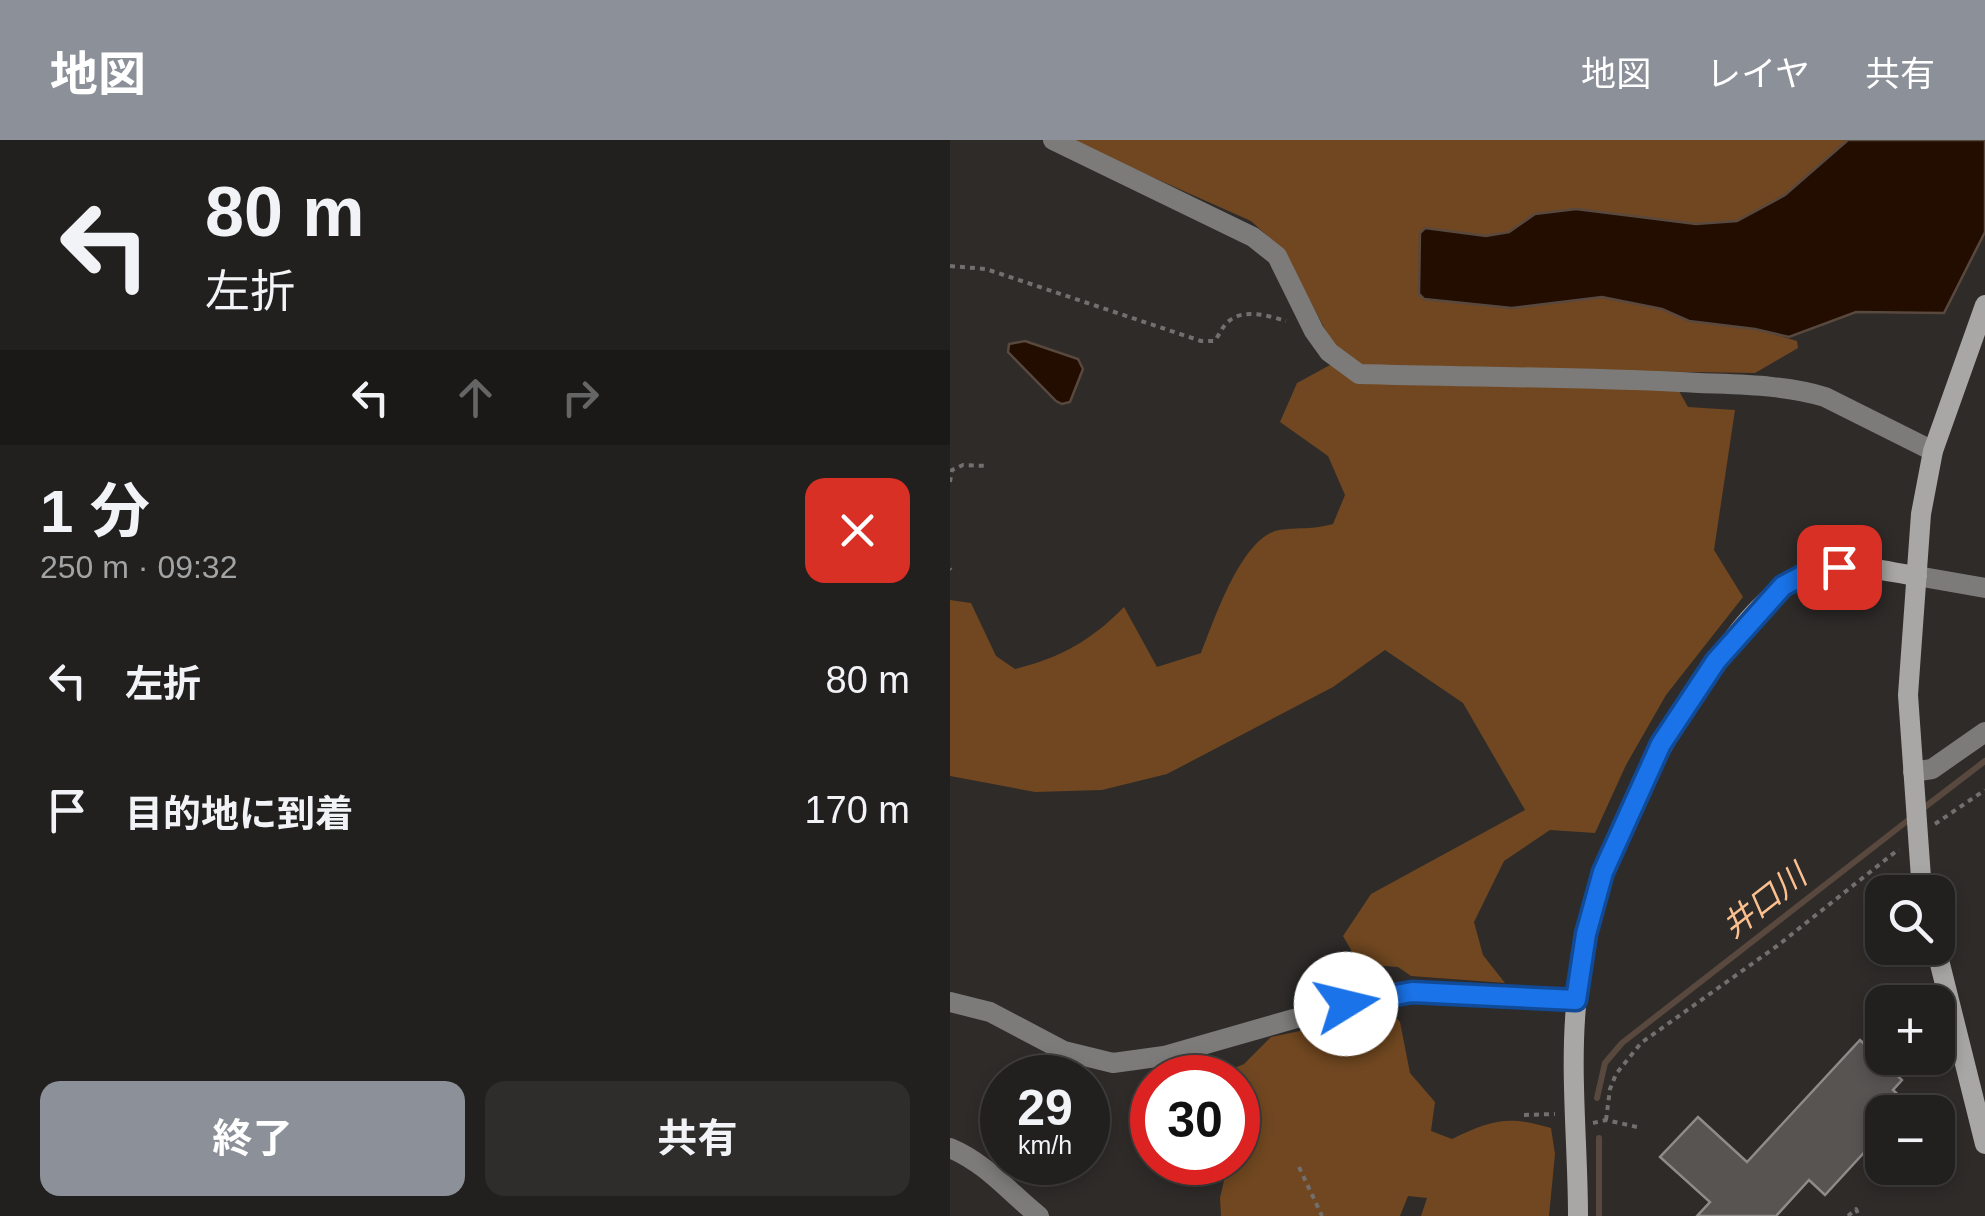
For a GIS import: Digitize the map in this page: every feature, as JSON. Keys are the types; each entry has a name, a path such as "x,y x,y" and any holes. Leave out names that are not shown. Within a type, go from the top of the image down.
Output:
{"street":[{"path":"1053,140 1254,237 1278,256 1329,352 1359,374 1628,380 1758,387 1820,395 1933,452"},
{"path":"1920,875 1908,695 1920,514 1933,452 1985,305"},
{"path":"1578,1216 1576,1000 1592,907 1630,806 1661,744 1739,632 1783,586 1815,569 1839,567 1985,588"},
{"path":"1913,772 1932,769 1985,732"},
{"path":"1940,965 1985,1144"},
{"path":"950,1002 990,1012 1064,1050 1114,1063 1164,1056 1346,1004 1412,992 1576,1000"},
{"path":"950,1148 993,1174 1038,1216"}],"path":[{"path":"950,266 986,269 1201,341 1214,342 1230,318 1242,314 1269,316 1314,330"},
{"path":"950,482 952,470 964,465 988,466"},
{"path":"1606,1120 1616,1074 1641,1042 1776,946 1916,836 1985,790"},
{"path":"1524,1115 1606,1120 1637,1127"},
{"path":"1300,1167 1322,1216"},
{"path":"1848,1216 1856,1209 1859,1216"}],"shaded area":[{"path":"1069,140 1848,140 1785,195 1737,221 1696,224 1576,209 1535,214 1509,232 1486,236 1425,228 1564,301 1602,297 1662,309 1689,321 1755,329 1797,341 1798,348 1755,373 1367,367 1336,350 1283,250 1251,221"},
{"path":"1848,140 1985,140 1985,232 1944,313 1856,312 1789,337 1689,321 1662,309 1602,297 1512,308 1424,299 1419,294 1420,233 1425,228 1486,236 1509,232 1535,214 1576,209 1696,224 1737,221 1785,195"},
{"path":"1025,341 1078,359 1083,369 1070,402 1056,401 1008,352 1009,344"},
{"path":"1330,365 1341,370 1679,391 1688,407 1735,410 1714,550 1743,597 1666,695 1626,765 1595,833 1550,830 1504,861 1474,922 1483,955 1505,983 1411,976 1398,967 1359,964 1343,936 1371,894 1525,810 1463,703 1385,650 1333,687 1167,774 1102,790 1035,792 950,776 950,600 971,603 996,656 1015,669 1074,646 1124,607 1157,667 1201,653 1231,582 1265,536 1279,530 1333,524 1345,495 1328,456 1280,422 1297,383"},
{"path":"1391,1012 1400,1022 1410,1073 1435,1102 1431,1131 1452,1139 1500,1121 1551,1128 1555,1154 1549,1216 1421,1216 1427,1198 1408,1196 1400,1216 1221,1216 1223,1185 1260,1185 1260,1055 1253,1055 1271,1037"}],"building":[{"path":"1860,1040 1865,1045 1865,1075 1897,1075 1902,1080 1893,1090 1898,1095 1865,1095 1865,1151 1825,1195 1809,1180 1776,1216 1697,1216 1710,1202 1660,1157 1698,1117 1747,1162"}],"waterway":[{"name":"井口川","path":"1921,810 1985,761"},
{"name":"井口川","path":"1597,1098 1605,1063 1622,1043 1911,818"},
{"name":"井口川","path":"1599,1138 1599,1216"}],"route":[{"path":"1346,1004 1412,992 1576,1000 1586,934 1603,872 1661,744 1716,661 1783,586 1815,569 1839,567"}]}
